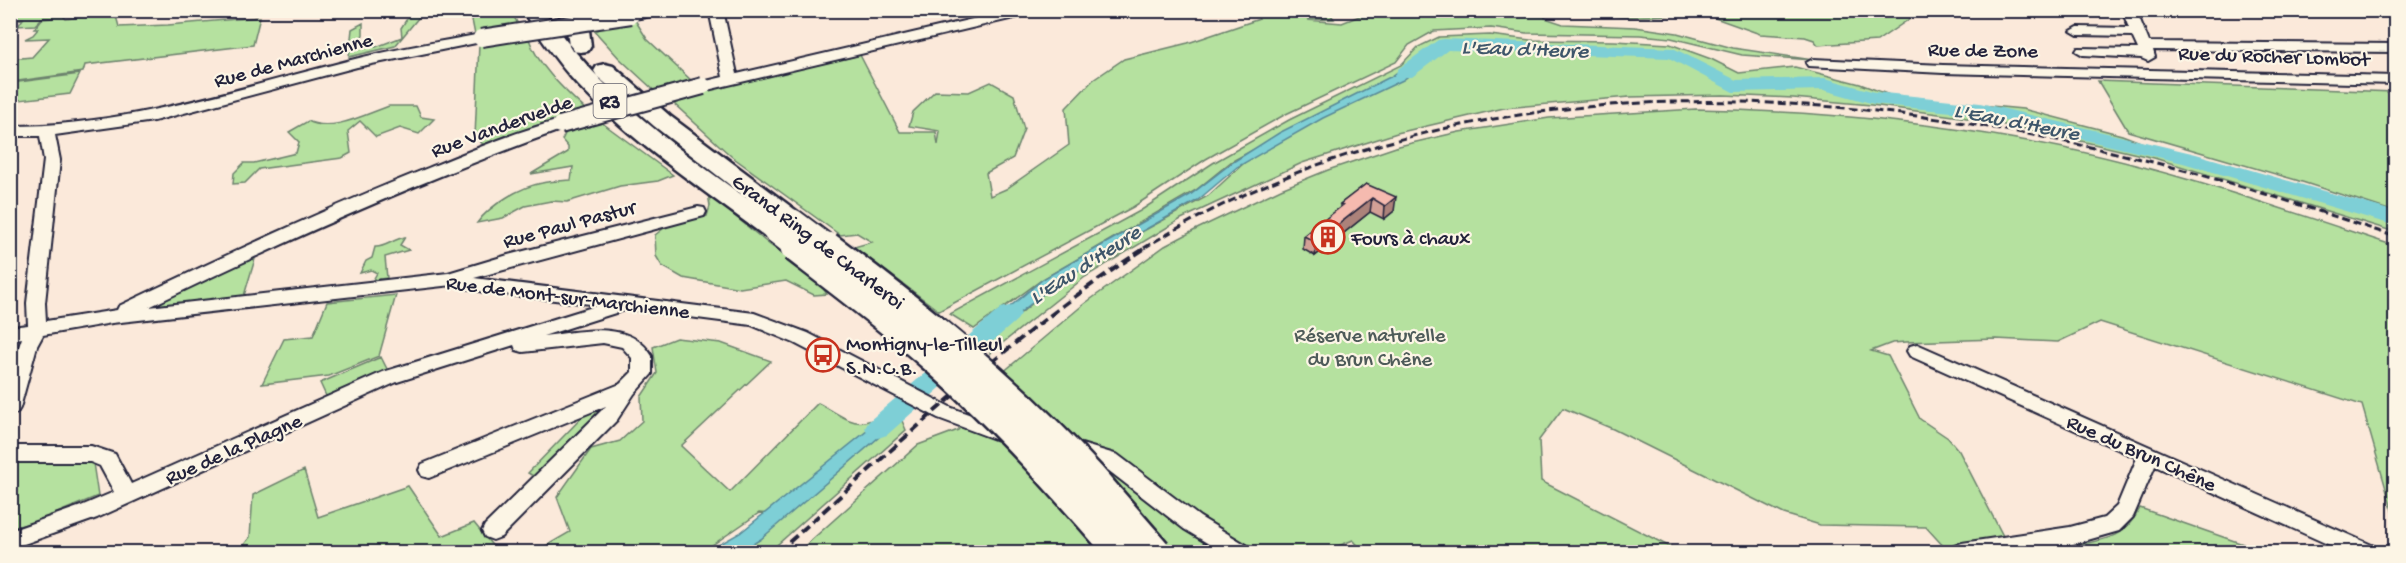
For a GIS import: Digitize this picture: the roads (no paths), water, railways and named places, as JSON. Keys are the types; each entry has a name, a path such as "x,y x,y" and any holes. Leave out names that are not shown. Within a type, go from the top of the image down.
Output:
{"highway":[{"name":"Grand Ring de Charleroi","path":"532,10 562,52 610,102 641,130 901,302 1019,405 1089,475 1156,552"},
{"name":"Grand Ring de Charleroi","path":"554,10 580,46 614,81 934,358 1067,489 1120,552"},
{"path":"568,10 578,30 580,46"}],"street":[{"name":"Rue de Marchienne","path":"10,131 47,131 186,109 356,63 481,38 657,10"},
{"path":"716,10 731,79"},
{"name":"Rue Vandervelde","path":"112,317 239,256 473,155 560,125 731,79 1031,10"},
{"path":"2070,11 2120,10"},
{"path":"2129,10 2144,44 2152,73"},
{"path":"2078,32 2144,44"},
{"path":"2083,51 2144,44 2396,48"},
{"name":"Rue de Zone","path":"1813,63 1943,69 2152,73"},
{"name":"Rue du Rocher Lombot","path":"2152,73 2396,80"},
{"path":"10,408 28,346 37,328 36,303 52,160 47,131"},
{"name":"Rue Paul Pastur","path":"452,279 508,261 698,212"},
{"name":"Rue de Mont-sur-Marchienne","path":"10,334 112,317 452,279 484,286 754,320 801,338 945,413 1007,435 1075,449 1111,461 1192,523 1240,552"},
{"name":"Rue de la Plagne","path":"10,540 89,512 390,377 630,303"},
{"name":"Rue de la Plagne","path":"457,357 548,341 603,336 628,342 642,356 642,374 627,389 610,415 493,531"},
{"name":"Rue du Brun Chêne","path":"1917,351 2366,552"},
{"path":"429,470 627,389"},
{"path":"10,454 91,454 108,460 126,495"},
{"path":"1962,552 2070,536 2111,525 2125,511 2149,455"}],"water":[{"path":"1424,52 1435,56 1403,80 1323,118 1237,167 1198,200 1132,237 1052,287 992,335 981,331 1043,279 1190,195 1233,162 1279,133 1392,76"},
{"path":"898,406 908,412 761,539 740,552 706,552 740,533"}],"waterway":[{"name":"L'Eau d'Heure","path":"1405,73 1444,44 1673,53 1733,86 1825,84 1874,98 1980,109 2189,158 2396,219"},
{"name":"L'Eau d'Heure","path":"878,428 1009,314"}],"railway":[{"path":"1144,248 1263,186 1388,143 1516,115 1647,103 1779,103 1912,115 2043,137 2172,167 2285,200 2396,237"},
{"path":"778,552 1003,353 1050,315 1147,247"}],"place":[{"name":"Fours à chaux","path":"1328,237"},
{"name":"Montigny-le-Tilleul S.N.C.B.","path":"823,355"}],"park label":[{"name":"Réserve naturelle du Brun Chêne","path":"1370,346"}]}
